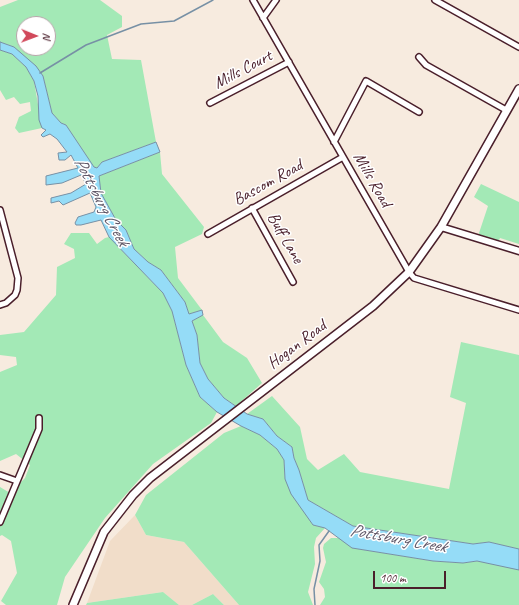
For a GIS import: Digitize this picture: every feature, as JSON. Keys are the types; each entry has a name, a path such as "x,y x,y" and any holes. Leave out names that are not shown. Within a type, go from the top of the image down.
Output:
{"main road":[{"name":"Hogan Road","path":"73,605 104,532 124,504 150,478 373,306 409,272 441,227 519,89"}],"street":[{"name":"Mills Road","path":"253,0 409,272"},
{"path":"264,18 276,0"},
{"path":"435,0 519,47"},
{"path":"419,57 426,65 506,110"},
{"name":"Mills Court","path":"210,103 289,62"},
{"path":"334,142 366,81 419,112"},
{"name":"Bascom Road","path":"208,234 343,157"},
{"name":"Buff Lane","path":"252,208 293,282"},
{"path":"0,210 18,271 18,284 15,295 6,303 0,305"},
{"path":"441,227 519,251"},
{"path":"409,272 414,278 519,310"},
{"path":"0,522 39,429 39,418"},
{"path":"0,475 17,481"}],"shaded area":[{"path":"135,515 146,535 184,542 239,605 224,605 213,594 192,605 179,605 163,592 87,603 110,541"}],"green space":[{"path":"18,0 100,0 122,16 122,27 107,35 112,59 141,60 156,142 102,162 97,168 94,167 66,125 61,123 52,113 43,76 23,56 56,56 56,16 16,16 16,49 0,42 0,7"},
{"path":"0,50 12,54 26,67 34,81 42,128 19,133 15,128 19,117 31,111 30,102 20,104 14,97 6,100 0,90"},
{"path":"160,152 162,174 204,227 202,234 175,247 178,278 202,310 189,314 185,302 161,270 148,262 134,249 126,230 116,220 101,193 99,176"},
{"path":"481,184 519,202 519,244 500,238 498,242 478,236 488,206 474,197"},
{"path":"71,233 89,233 97,244 109,237 163,293 172,311 186,365 200,397 217,412 211,423 153,464 105,518 65,577 57,605 6,605 1,601 17,573 11,541 2,535 0,536 0,487 10,493 25,478 30,465 16,454 0,461 0,372 17,365 16,357 0,355 0,335 24,332 56,295 57,267 75,258 74,249 64,244"},
{"path":"203,315 223,342 247,358 262,383 236,406 224,398 208,379 200,363 197,335 192,321"},
{"path":"461,342 519,355 519,549 489,542 473,544 353,526 308,500 294,458 292,447 277,436 263,419 247,414 272,396 300,427 307,459 318,470 344,454 360,472 449,489 466,403 450,397"},
{"path":"241,426 260,435 277,449 284,460 285,479 313,525 325,528 316,538 314,547 315,564 308,592 313,605 239,605 184,542 146,535 135,515 146,495 224,433"},
{"path":"331,538 340,538 353,548 433,561 463,563 477,561 514,568 519,570 519,605 320,605 325,597 324,589 319,582 326,562 323,548 324,544"},
{"path":"163,592 179,605 86,605 87,603"},
{"path":"213,594 224,605 192,605"}],"water":[{"name":"Pottsburg Creek","path":"0,42 14,47 16,49 16,56 24,56 36,66 43,76 52,113 61,123 66,125 94,167 97,168 102,162 156,142 160,152 99,176 101,193 116,220 126,230 134,249 148,262 161,270 185,302 189,314 202,310 203,315 192,321 197,335 200,363 208,379 224,398 247,414 263,419 277,436 292,447 294,458 308,500 353,526 473,544 489,542 519,549 519,570 477,561 463,563 433,561 352,548 325,528 313,525 291,494 285,479 284,460 277,449 260,435 217,412 200,397 186,365 172,311 163,293 109,237 101,220 76,225 75,223 78,217 94,212 96,207 90,193 63,205 59,201 51,203 51,198 71,193 86,184 81,175 62,183 46,185 46,176 78,168 71,155 65,160 59,160 58,153 67,152 57,139 50,134 43,137 41,135 46,130 42,128 39,120 38,96 34,81 26,67 12,54 0,50"}],"waterway":[{"path":"40,73 86,45 141,24 174,21 213,0"},
{"path":"315,605 314,589 320,561 319,545 329,531"}]}
